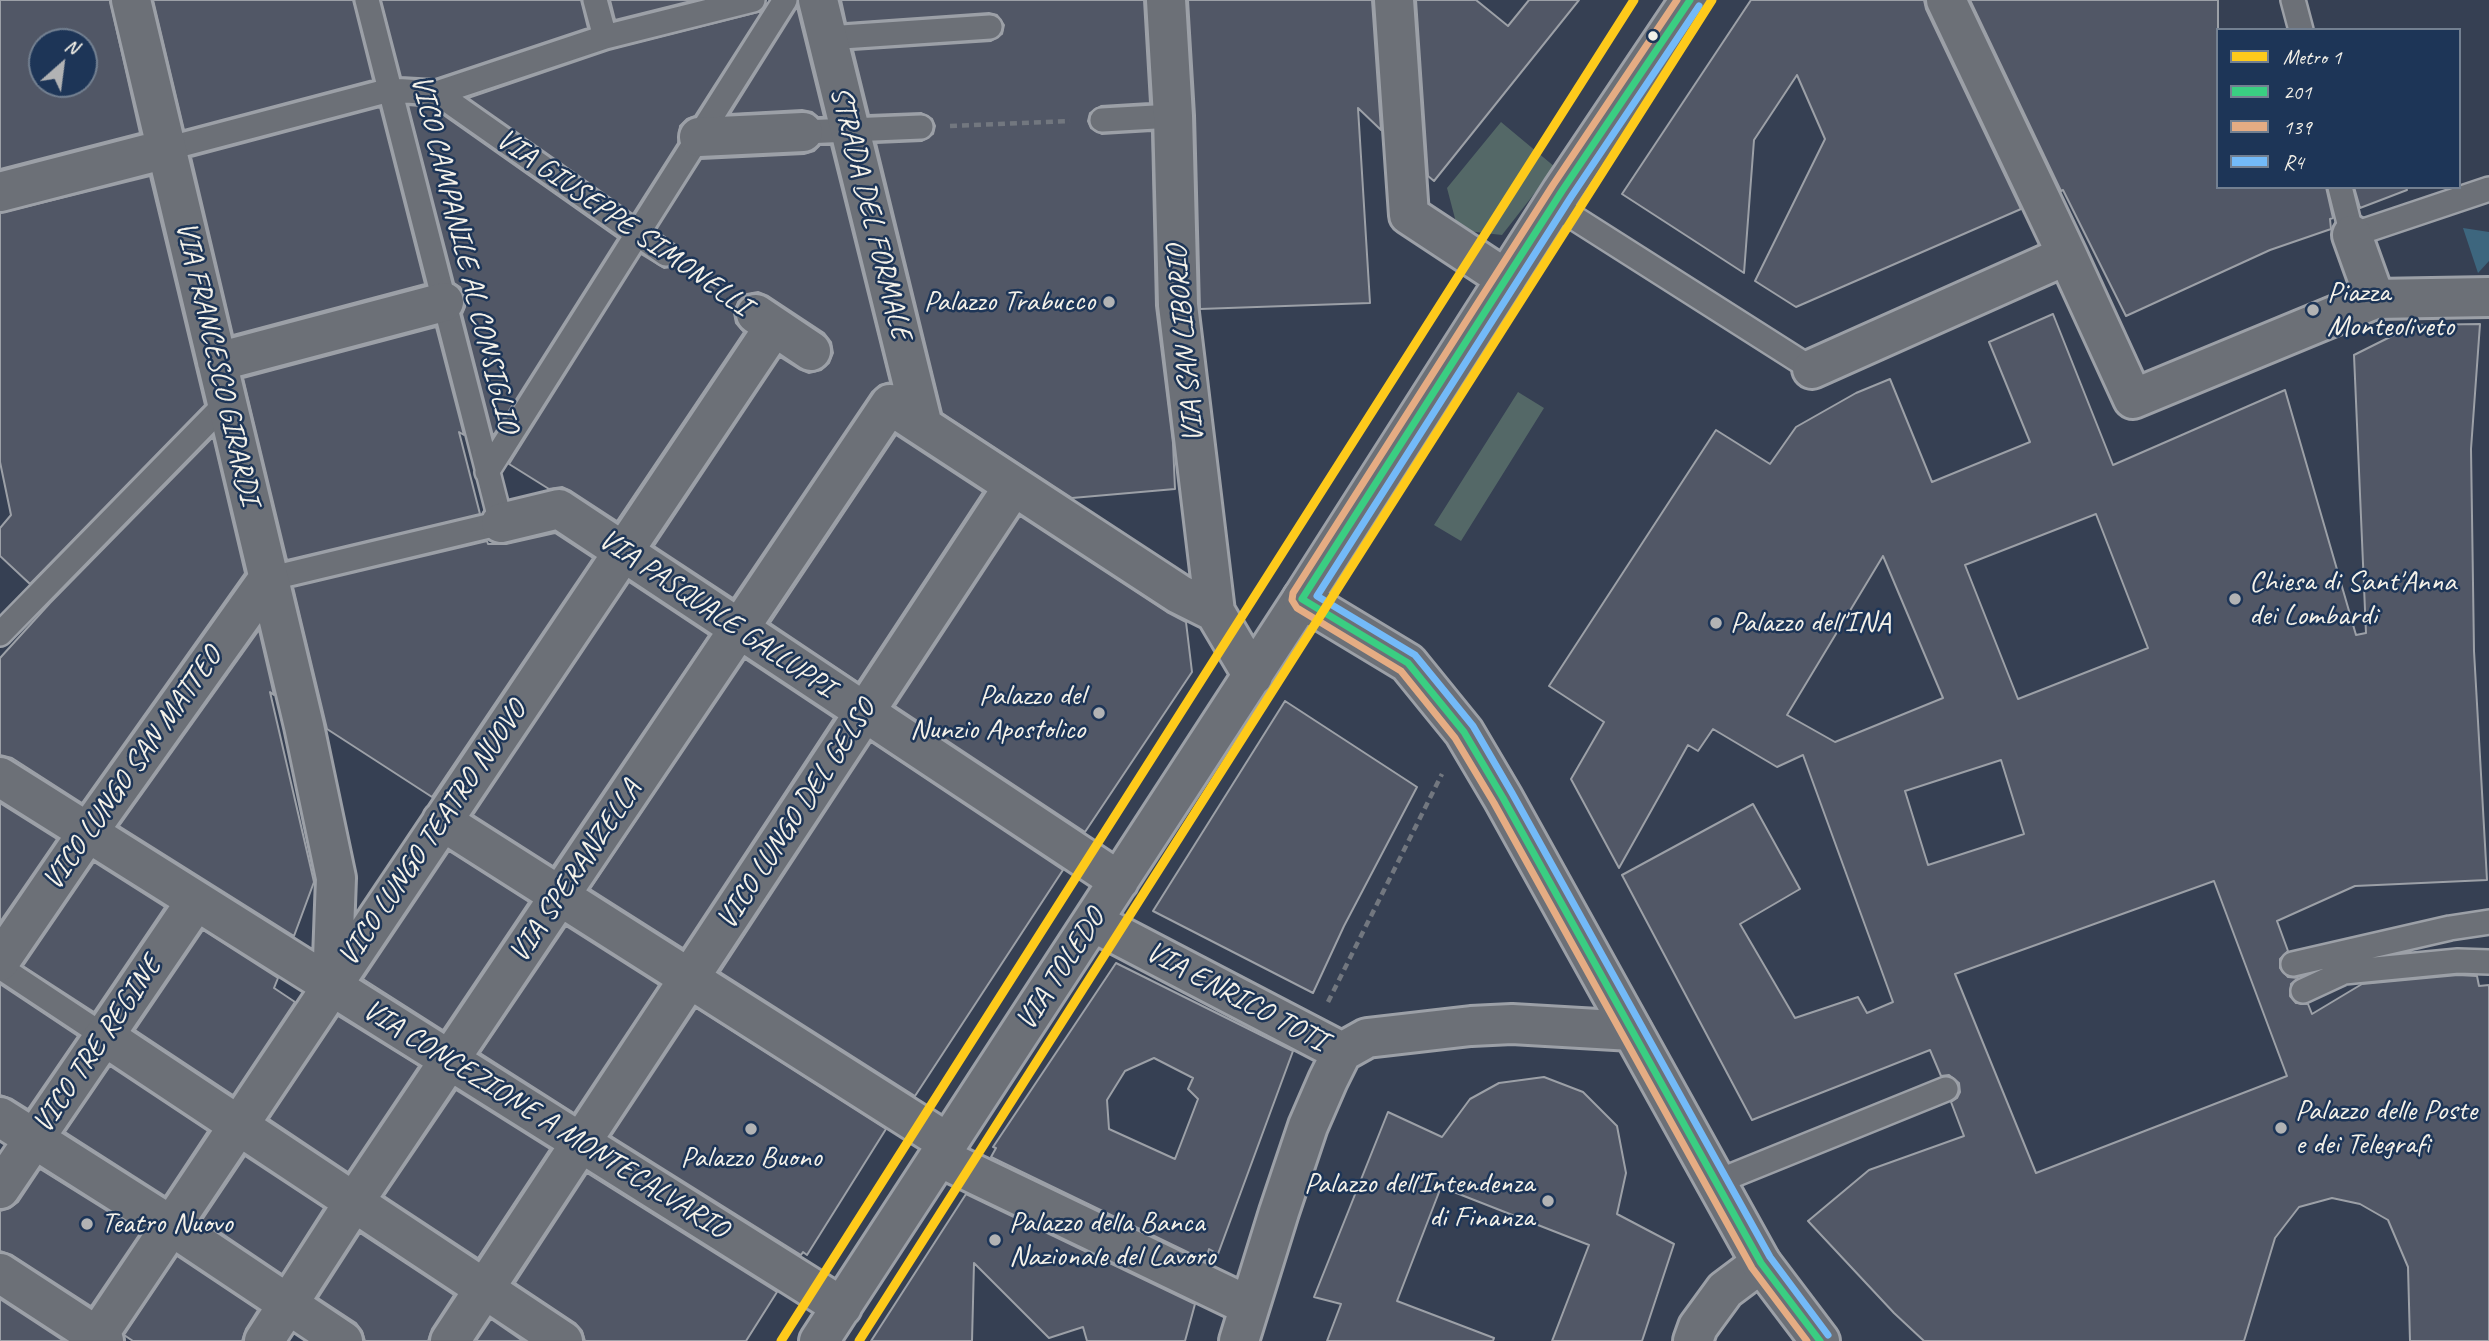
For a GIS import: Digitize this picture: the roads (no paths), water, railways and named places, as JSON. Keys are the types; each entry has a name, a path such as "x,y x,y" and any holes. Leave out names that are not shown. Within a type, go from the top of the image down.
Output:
{"street":[{"name":"VIA FRANCESCO GIRARDI","path":"131,0 304,726 336,878 331,985"},
{"name":"STRADA DEL FORMALE","path":"818,0 923,426"},
{"name":"VIA SAN LIBORIO","path":"1166,0 1173,116 1178,305 1214,612 1253,676"},
{"path":"1394,0 1409,215 1506,279"},
{"name":"VIA TOLEDO","path":"819,1341 1253,676 1554,205 1690,0"},
{"path":"1946,0 2133,399 2375,299 2489,297"},
{"path":"699,136 803,132"},
{"path":"0,192 166,149"},
{"path":"2352,235 2375,299"},
{"path":"1812,369 2067,255"},
{"path":"217,362 444,302"},
{"name":"VIA GIUSEPPE SIMONELLI","path":"765,320 811,351"},
{"name":"VICO LUNGO TEATRO NUOVO","path":"98,1339 170,1225 622,552 765,320"},
{"name":"VIA SPERANZELLA","path":"264,1341 354,1202 740,629 880,397 923,426"},
{"path":"923,426 1179,594 1214,612"},
{"name":"VICO LUNGO DEL GELSO","path":"450,1341 1013,487"},
{"name":"VIA PASQUALE GALLUPPI","path":"501,523 559,509 1119,881"},
{"name":"VICO LUNGO SAN MATTEO","path":"0,961 268,579"},
{"path":"1302,599 1408,663 1464,732 1503,798 1714,1183 1761,1263 1820,1341"},
{"name":"VIA CONCEZIONE A MONTECALVARIO","path":"0,777 842,1307"},
{"path":"442,821 689,979 943,1150 1244,1323 1308,1126 1328,1080 1326,1044 1471,1026 1512,1024 1632,1031"},
{"name":"VICO TRE REGINE","path":"0,1189 196,901"},
{"name":"VIA ENRICO TOTI","path":"1093,922 1326,1044"},
{"path":"104,1036 563,1341"},
{"path":"0,1117 170,1225 344,1341"},
{"path":"1693,1341 1698,1327 1725,1290 1761,1263"},
{"path":"0,1273 98,1339"}],"lane":[{"name":"VICO CAMPANILE AL CONSIGLIO","path":"367,0 501,523"},
{"path":"595,0 605,37"},
{"path":"166,149 390,90 436,93 605,37 753,0"},
{"path":"486,472 785,0"},
{"path":"2293,0 2300,28"},
{"path":"827,37 990,27"},
{"name":"VIA GIUSEPPE SIMONELLI","path":"436,93 666,254"},
{"path":"1102,120 1173,116"},
{"path":"803,132 921,127"},
{"path":"2340,189 2352,235 2489,189"},
{"path":"1554,205 1812,369"},
{"path":"2,628 226,403"},
{"path":"268,579 501,523"},
{"path":"2293,964 2450,928 2489,922"},
{"path":"2303,991 2344,972 2458,961 2489,962"},
{"path":"0,967 104,1036"},
{"path":"1714,1183 1945,1089"}],"water":[{"path":"2463,228 2489,232 2489,261 2478,273"}],"metro line":[{"name":"1","path":"781,1341 1634,0"},
{"name":"1","path":"859,1341 1712,0"}],"place":[{"name":"Palazzo Trabucco","path":"1109,302"},
{"name":"Piazza Monteoliveto","path":"2313,310"},
{"name":"Chiesa di Sant'Anna dei Lombardi","path":"2235,599"},
{"name":"Palazzo dell'INA","path":"1716,623"},
{"name":"Palazzo del Nunzio Apostolico","path":"1099,713"},
{"name":"Palazzo delle Poste e dei Telegrafi","path":"2281,1128"},
{"name":"Palazzo Buono","path":"751,1129"},
{"name":"Palazzo dell'Intendenza di Finanza","path":"1548,1201"},
{"name":"Teatro Nuovo","path":"87,1224"},
{"name":"Palazzo della Banca Nazionale del Lavoro","path":"995,1240"}]}
